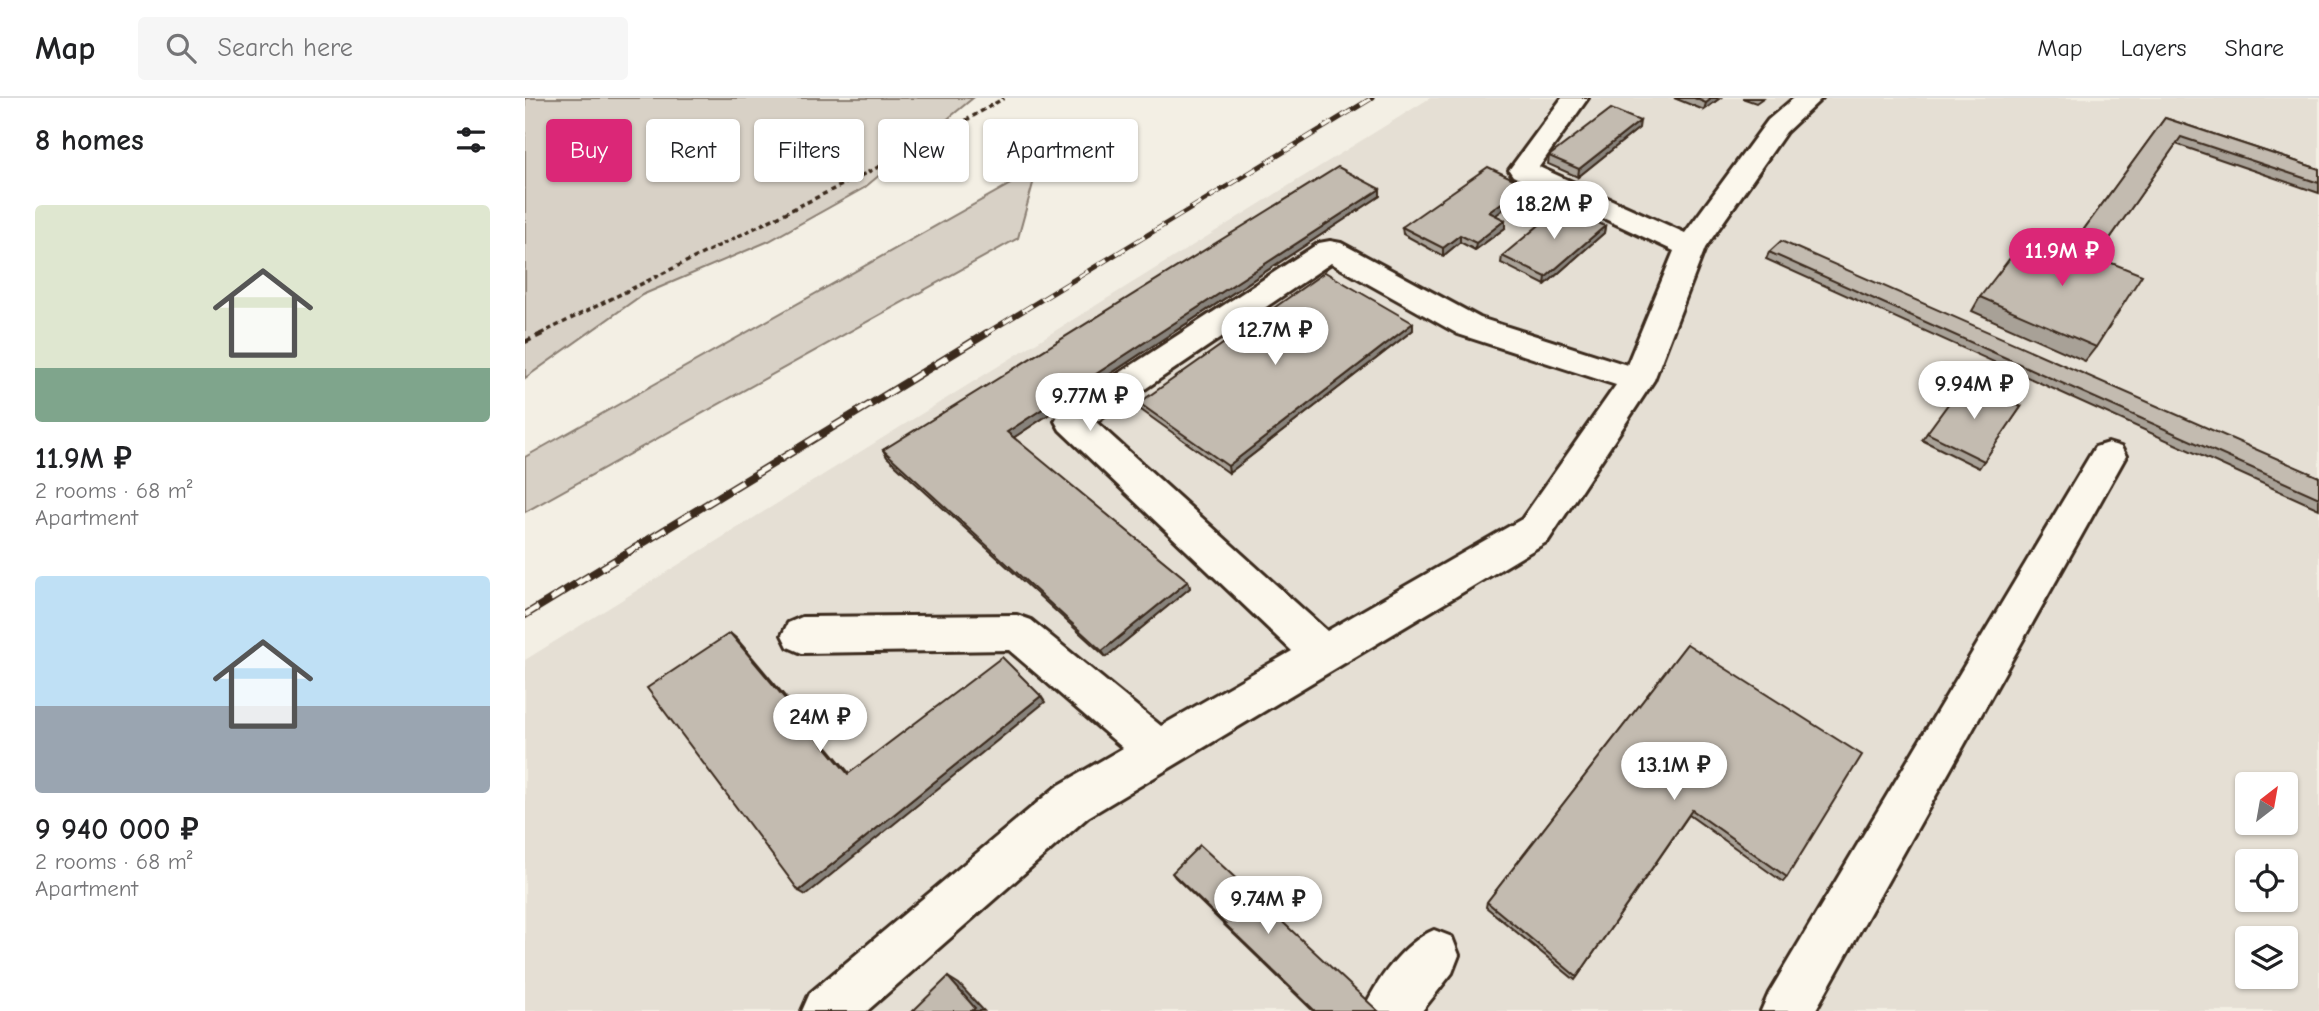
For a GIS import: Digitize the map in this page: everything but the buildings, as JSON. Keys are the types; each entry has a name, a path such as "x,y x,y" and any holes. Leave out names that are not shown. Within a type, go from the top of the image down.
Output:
{"lane":[{"path":"1575,98 1523,170 1691,247"},
{"path":"828,1011 1072,802 1535,530 1637,380 1691,247 1777,126 1809,98"},
{"path":"1323,654 1072,421 1330,250 1469,326 1637,380"},
{"path":"1787,1011 2108,457"},
{"path":"802,635 1017,632 1159,751"},
{"path":"1389,1011 1434,955"}],"path":[{"path":"525,342 929,142 1004,98"}],"shaded area":[{"path":"525,98 973,98 948,119 878,119 878,176 864,188 769,241 642,295 525,378"},
{"path":"1430,98 2319,98 2319,1011 525,1011 525,660"},
{"path":"1014,182 1033,182 1018,238 525,512 525,457"}],"railway":[{"path":"985,334 1372,98"},
{"path":"525,615 987,333"}]}
